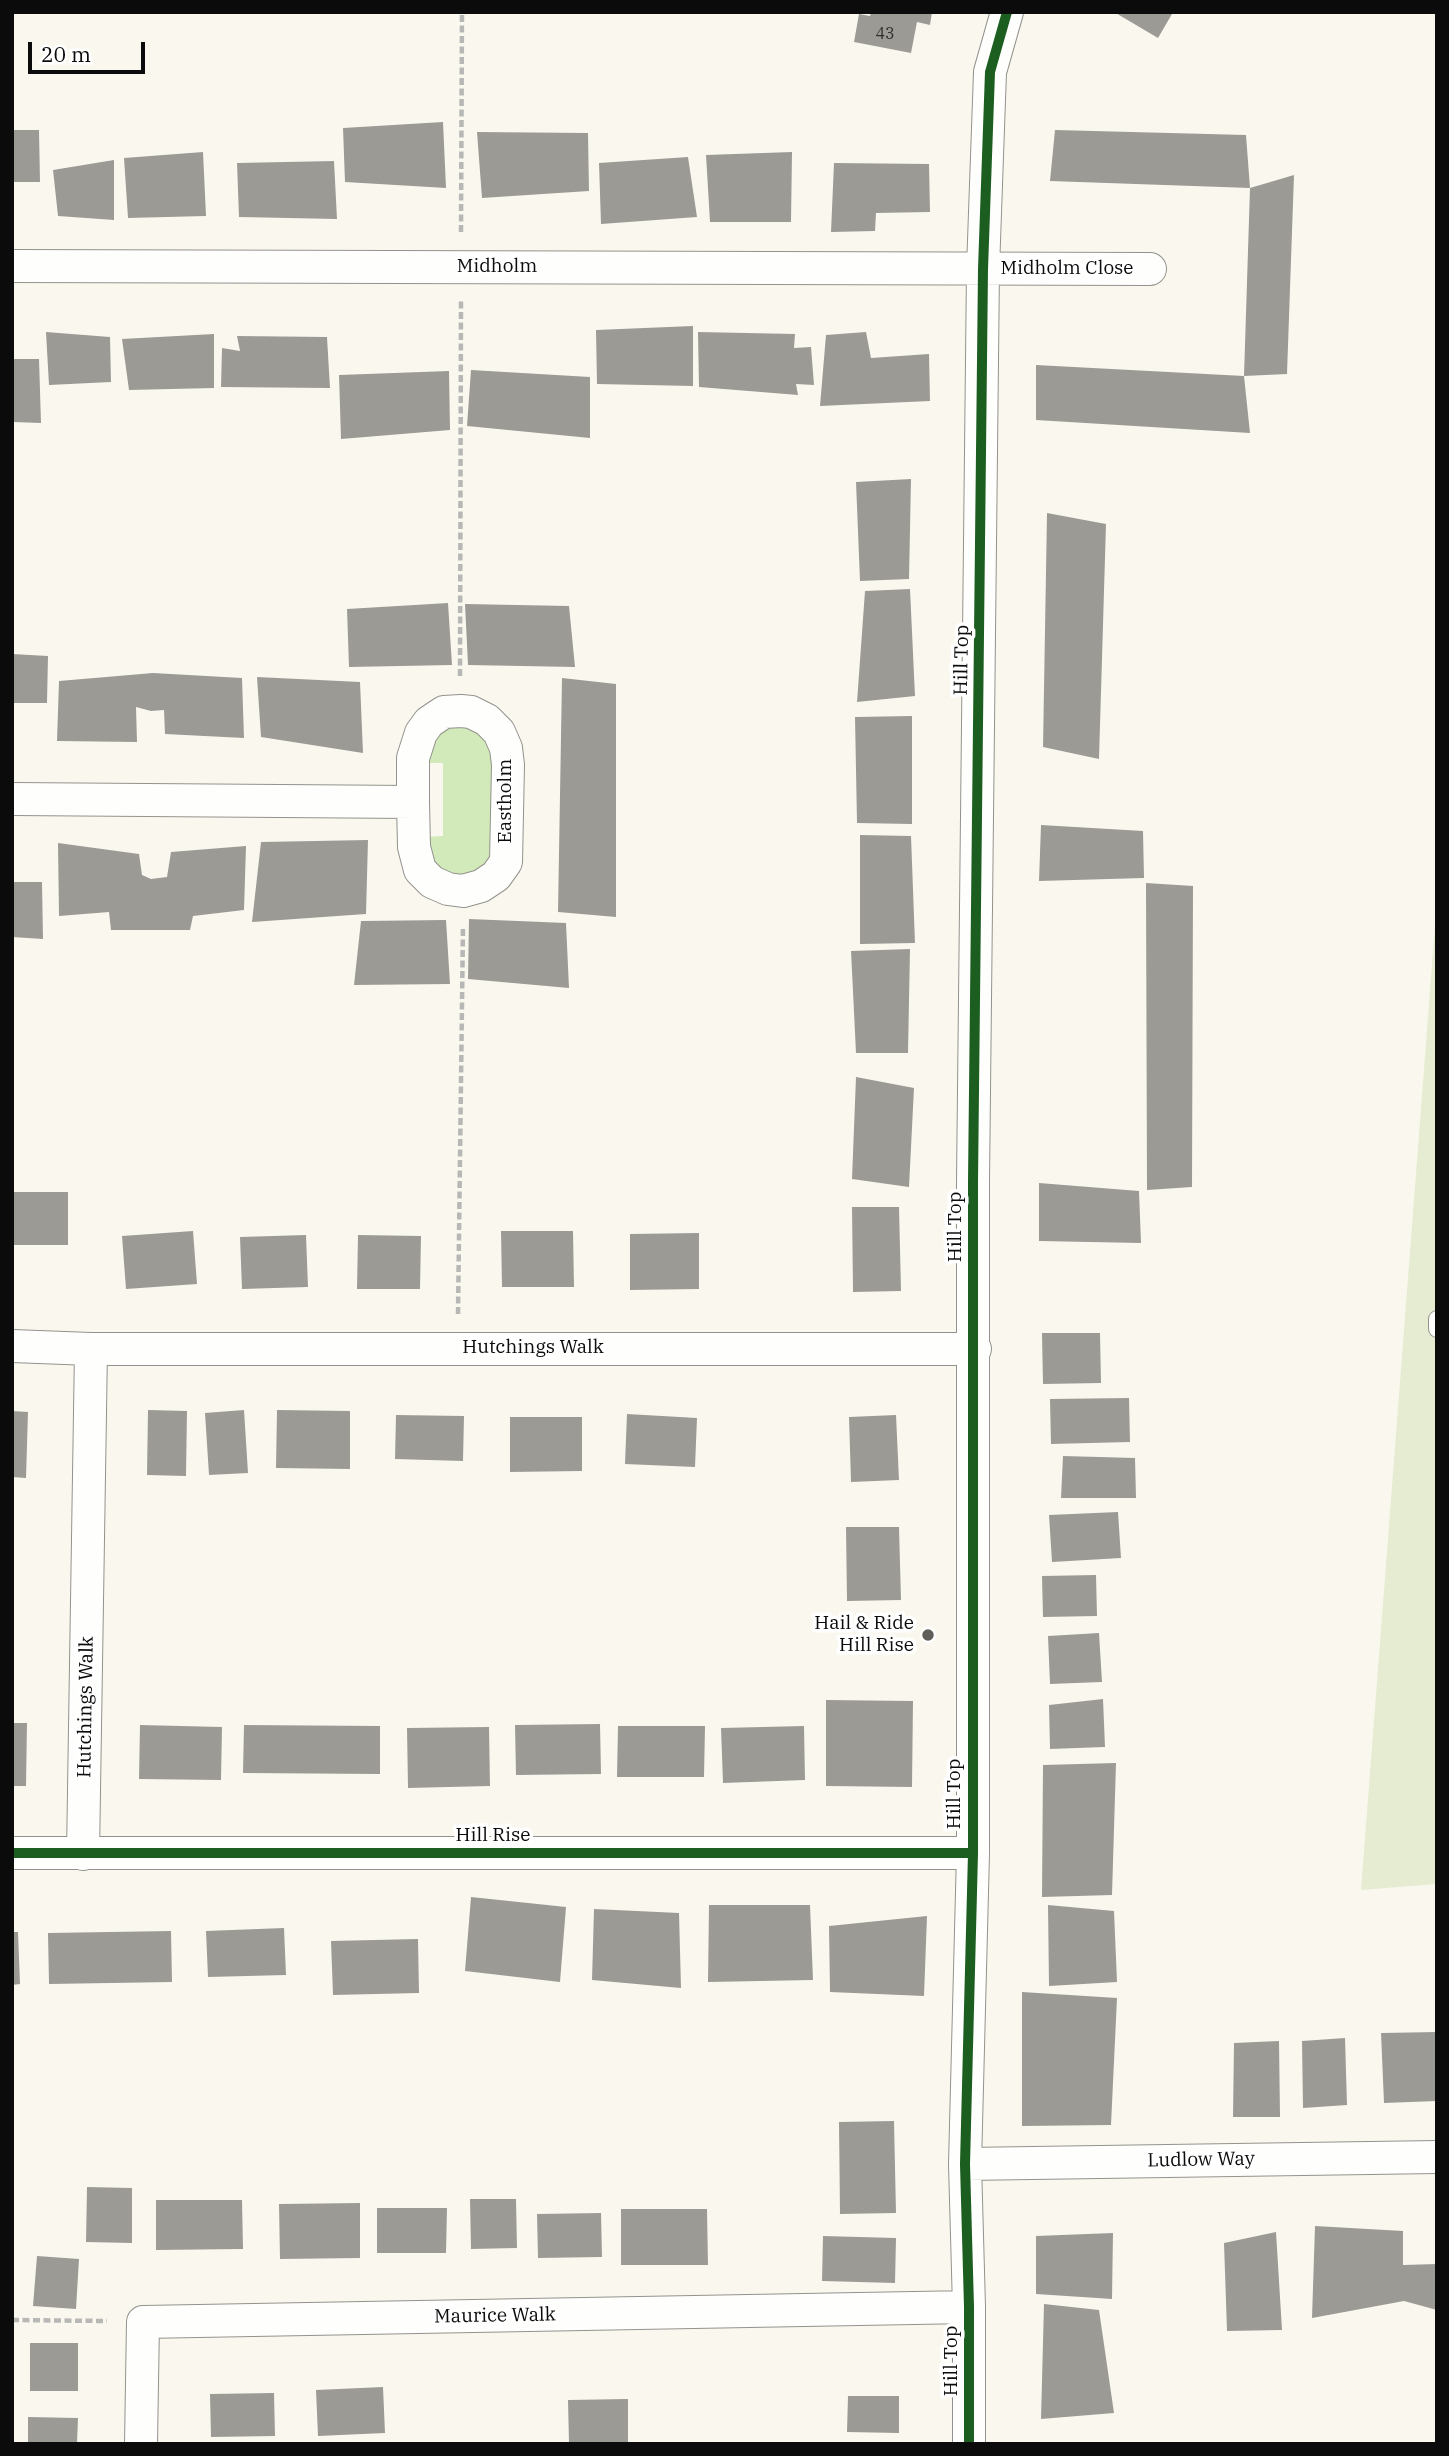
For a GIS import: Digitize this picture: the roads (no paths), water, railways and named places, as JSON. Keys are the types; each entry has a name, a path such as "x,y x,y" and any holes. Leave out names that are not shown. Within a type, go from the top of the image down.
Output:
{"street":[{"name":"Hill Top","path":"969,2444 965,2164 973,1853 973,1181 983,269 990,72 1006,12"},
{"name":"Midholm","path":"12,266 983,269"},
{"name":"Midholm Close","path":"983,269 1150,269"},
{"name":"Eastholm","path":"461,710 487,720 499,732 506,748 508,765 506,862 496,876 481,886 463,891 448,889 432,882 420,870 414,847 413,802 414,758 421,733 429,722 444,712 461,710"},
{"path":"12,799 413,802"},
{"name":"Hutchings Walk","path":"12,1346 91,1349 975,1349"},
{"name":"Hutchings Walk","path":"83,1854 91,1349"},
{"name":"Hill Rise","path":"12,1853 973,1853"},
{"name":"Ludlow Way","path":"965,2164 1437,2157"},
{"name":"Maurice Walk","path":"141,2444 143,2322 969,2307"}],"lane":[{"path":"1437,1319 1437,1329"}],"place":[{"name":"Hail & Ride Hill Rise","path":"928,1635"}]}
